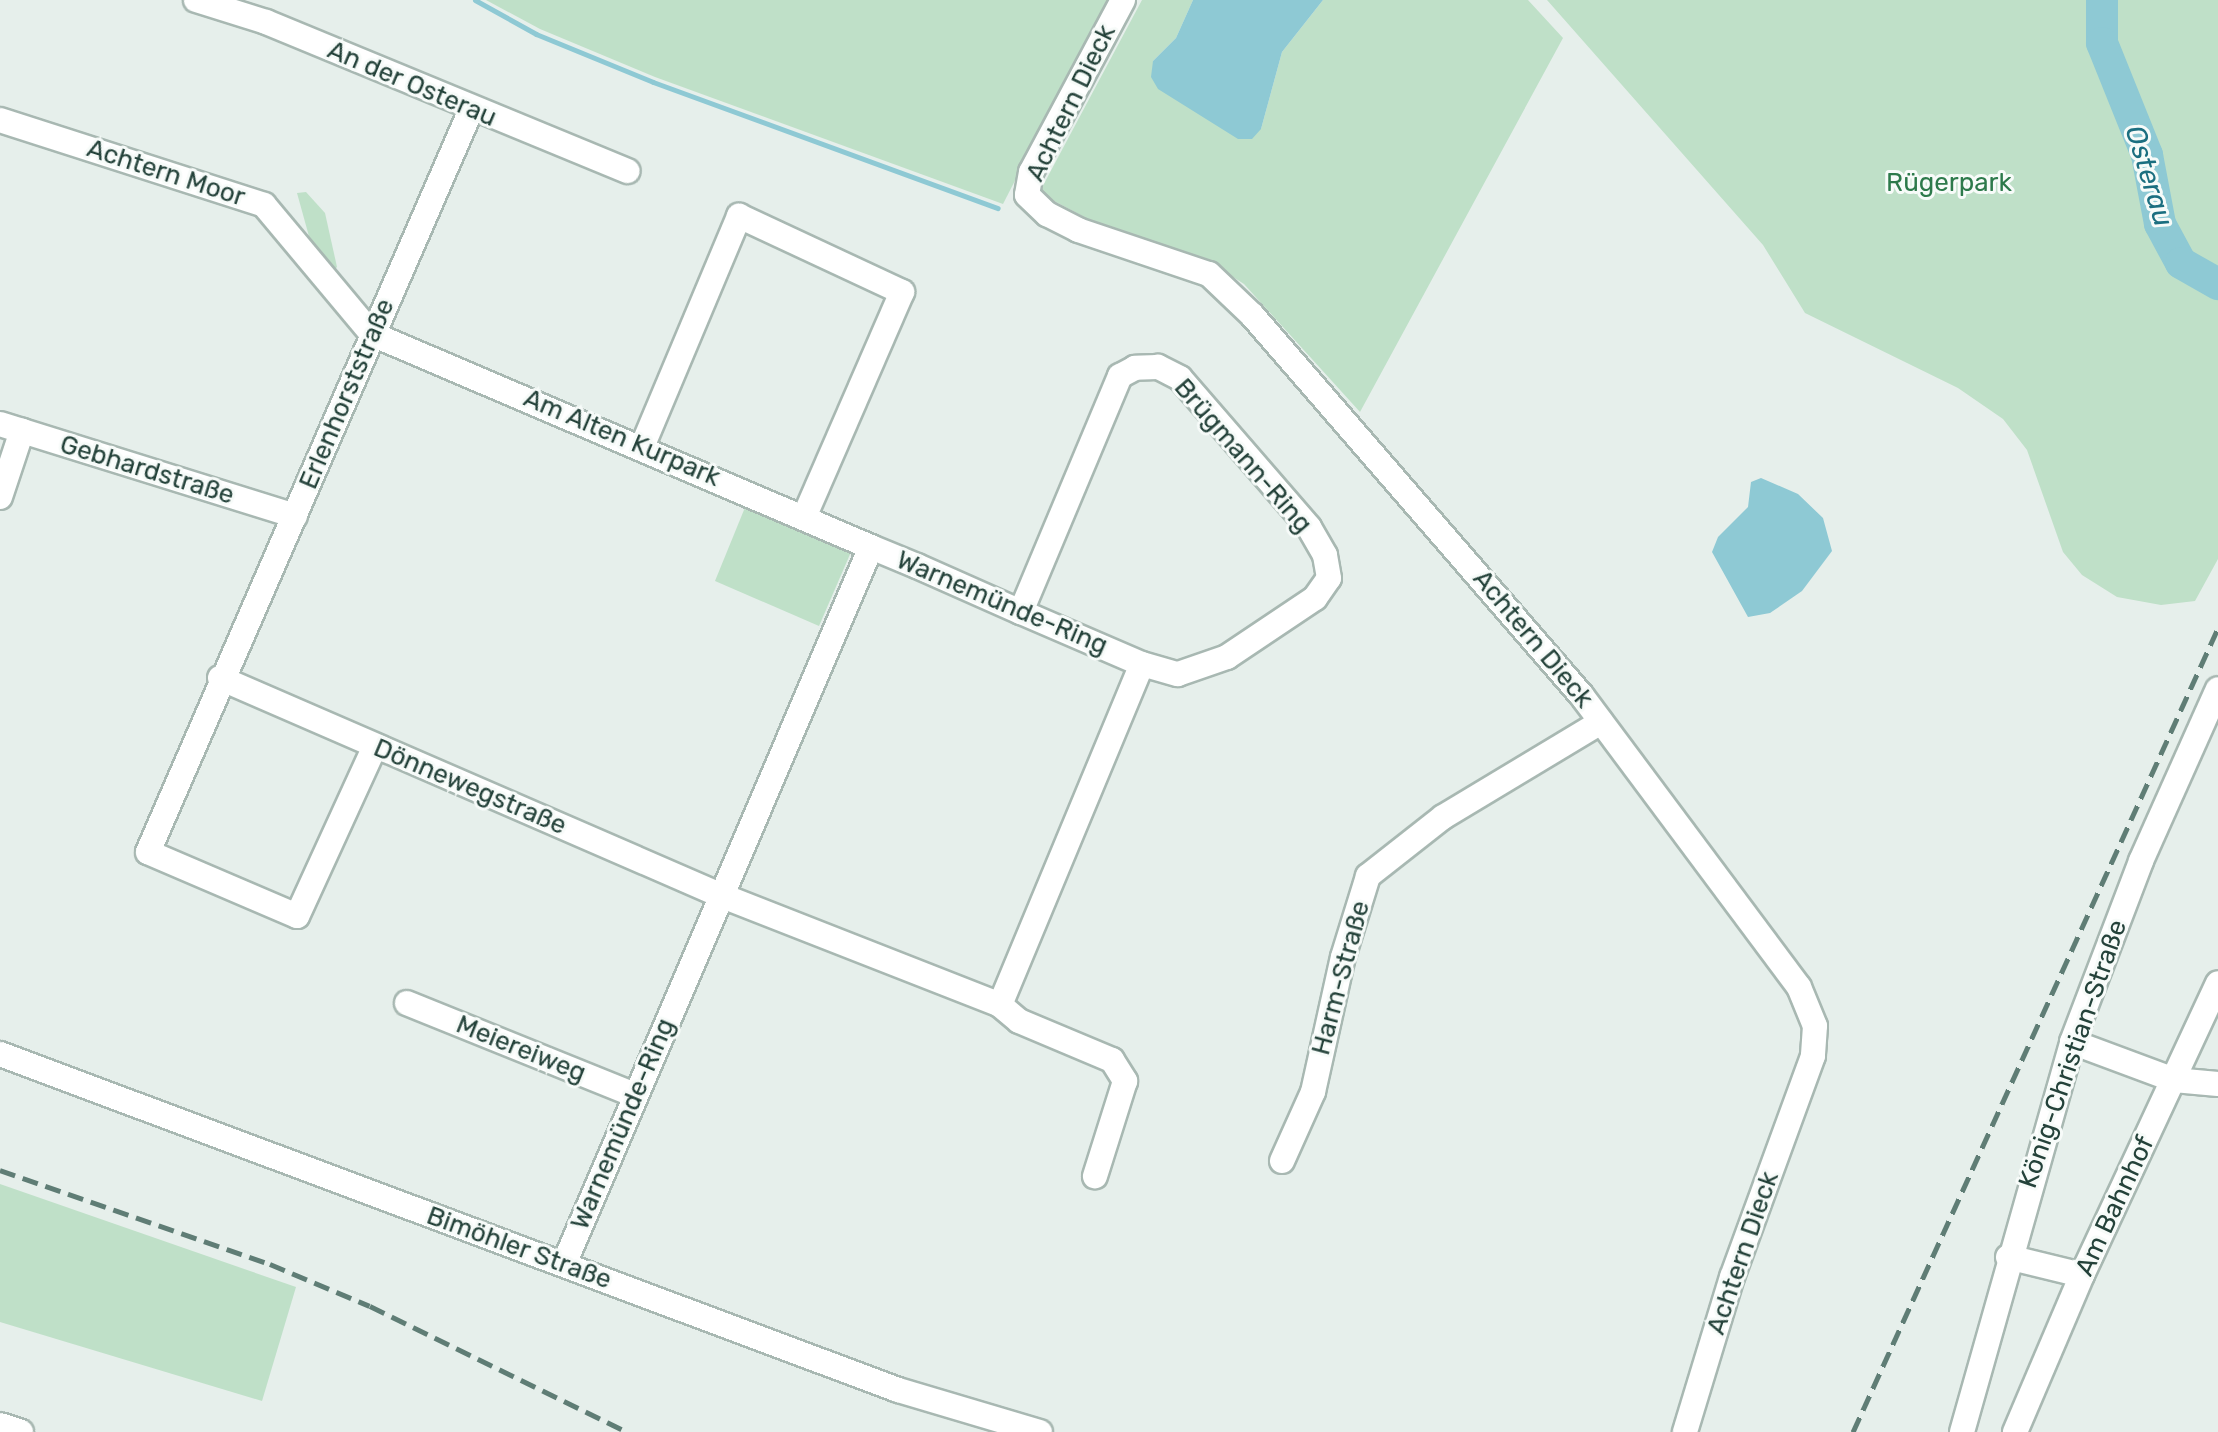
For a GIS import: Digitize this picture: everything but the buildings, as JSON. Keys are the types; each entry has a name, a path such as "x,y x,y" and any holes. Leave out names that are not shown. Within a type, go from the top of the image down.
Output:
{"street":[{"name":"An der Osterau","path":"196,0 266,22 471,110 628,171"},
{"name":"Achtern Dieck","path":"1123,0 1031,172 1027,195 1047,214 1078,230 1209,274 1361,438 1601,722 1799,987 1815,1026 1813,1056 1732,1277 1685,1432"},
{"name":"Erlenhorststraße","path":"375,746 297,916 148,852 220,678 295,516 471,110"},
{"name":"Achtern Moor","path":"0,120 264,205 372,334"},
{"path":"642,447 739,216 902,292 805,515"},
{"name":"Am Alten Kurpark","path":"372,334 805,515 871,547"},
{"name":"Brügmann-Ring","path":"1021,612 1120,376 1135,368 1158,367 1180,378 1309,527 1325,555 1329,578 1315,598 1227,657 1178,674 1142,664"},
{"path":"0,497 11,427"},
{"name":"Gebhardstraße","path":"11,427 295,516"},
{"name":"Warnemünde-Ring","path":"564,1264 871,547 1142,664 1000,1005"},
{"name":"Dönnewegstraße","path":"220,678 720,895"},
{"name":"König-Christian-Straße","path":"1962,1432 2008,1257 2072,1042 2141,861 2218,689"},
{"name":"Harm-Straße","path":"1282,1161 1313,1092 1343,957 1368,876 1443,817 1601,722"},
{"path":"720,895 1000,1005 1019,1021 1112,1060 1125,1081 1095,1176"},
{"name":"Am Bahnhof","path":"2015,1432 2082,1275 2218,983"},
{"name":"Meiereiweg","path":"407,1003 635,1095"},
{"path":"2072,1042 2174,1080 2218,1084"},
{"name":"Bimöhler Straße","path":"0,1054 898,1390 1040,1432"},
{"path":"2008,1257 2082,1275"},
{"path":"0,1425 21,1432"}],"green space":[{"path":"486,0 1108,0 1003,204 655,77 540,29"},
{"path":"1142,0 1193,0 1176,38 1153,61 1261,129 1282,52 1323,0 1528,0 1563,38 1360,412 1244,284 1202,257 1109,230 1039,193"},
{"name":"Rügerpark","path":"1547,0 2093,0 2094,46 2139,157 2152,227 2175,268 2218,293 2218,559 2195,601 2161,605 2117,597 2082,575 2063,552 2027,450 2003,419 1958,388 1805,313 1763,245"},
{"path":"2110,0 2218,0 2218,273 2190,257 2171,222 2154,151 2109,43"},
{"path":"306,192 325,213 337,267 329,275 315,258 297,193"},
{"path":"746,505 851,552 819,626 715,581"},
{"path":"0,1184 296,1287 262,1401 0,1322"}],"water":[{"path":"1193,0 1323,0 1282,52 1261,129 1252,139 1238,139 1158,89 1151,77 1153,61 1176,38"},
{"path":"1761,478 1798,494 1823,518 1832,551 1802,591 1770,613 1748,617 1712,552 1718,537 1748,507 1751,482"}],"waterway":[{"path":"475,0 536,34 653,82 998,208"},
{"name":"Osterau","path":"2102,0 2102,43 2147,155 2160,224 2181,263 2218,284"}],"railway":[{"path":"1853,1432 2218,628"},
{"path":"0,1170 270,1264 370,1306 627,1432"}]}
